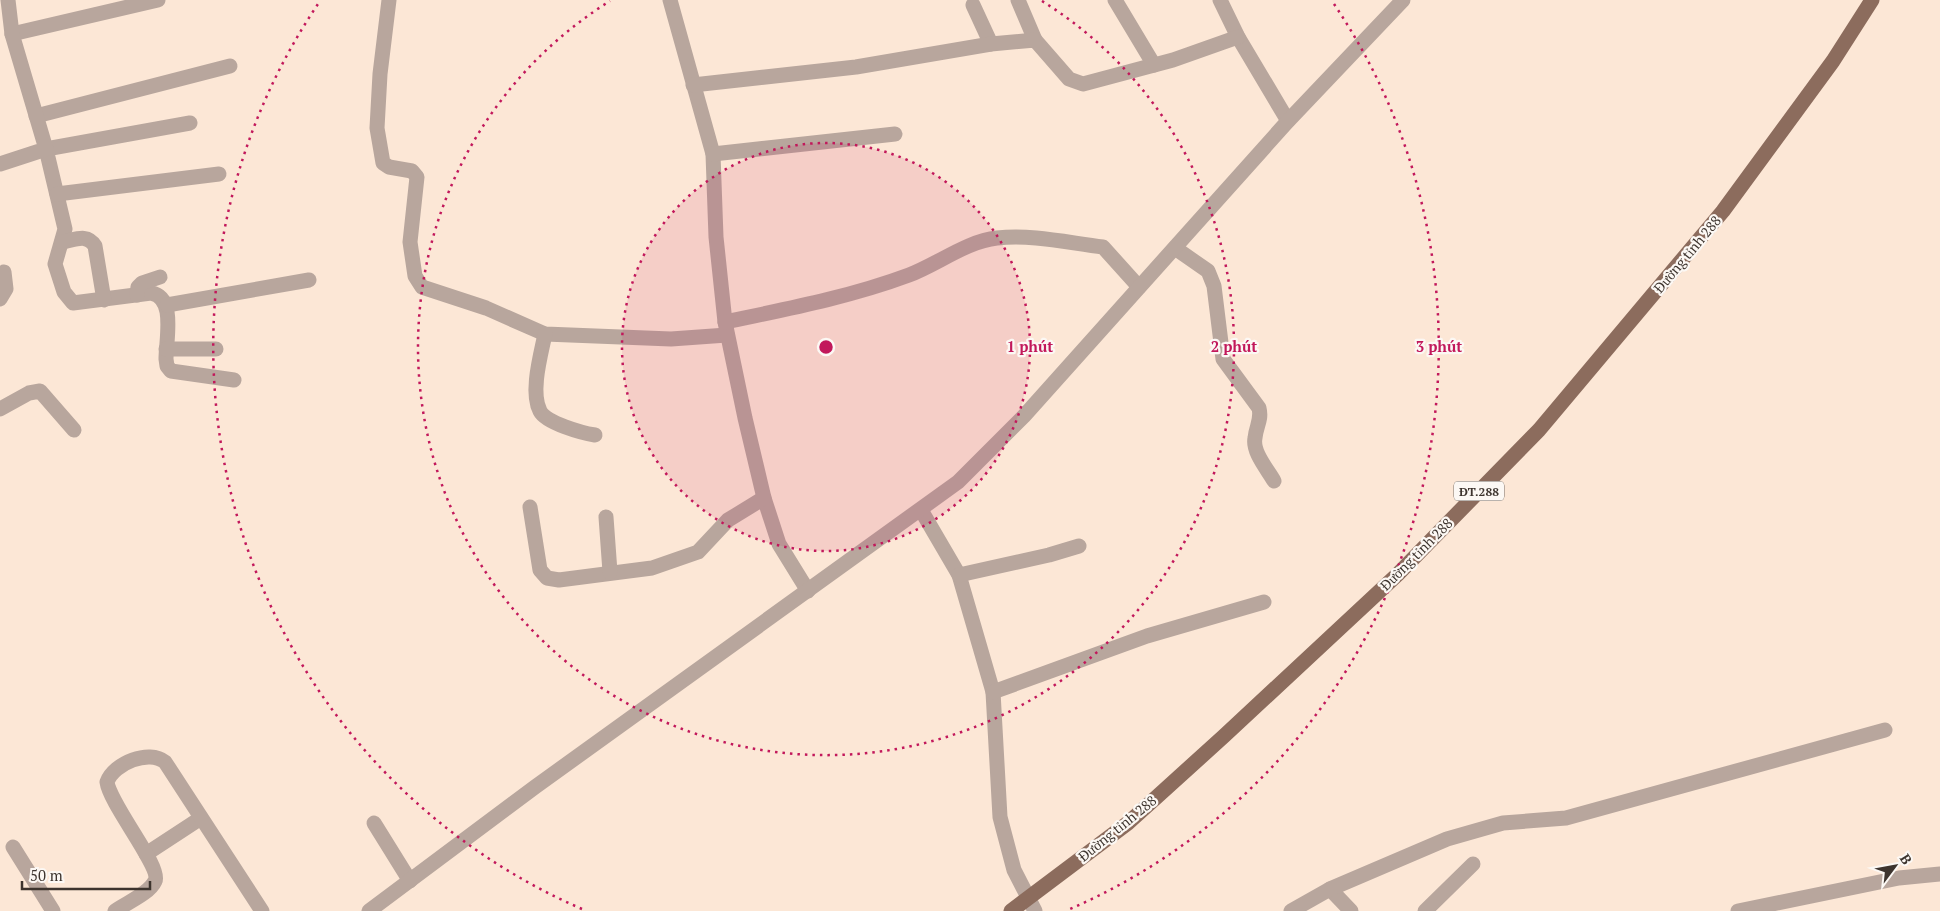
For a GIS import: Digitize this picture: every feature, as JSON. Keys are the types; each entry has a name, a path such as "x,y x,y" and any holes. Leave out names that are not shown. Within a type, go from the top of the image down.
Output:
{"main road":[{"name":"Đường tỉnh 288","path":"1011,911 1031,905 1128,823 1224,736 1398,574 1539,430 1723,211 1833,61 1872,0"}],"street":[{"path":"8,0 12,34 46,149 65,229 55,264 58,280 69,300 78,303 158,294 167,305 167,366 171,371 234,380"},
{"path":"12,34 158,0"},
{"path":"389,0 380,74 377,128 383,163 386,166 412,171 417,177 410,242 415,276 422,287 486,308 545,334 671,339 726,328 840,298 910,274 976,244 996,238 1030,238 1104,247 1140,287"},
{"path":"670,0 713,154 716,237 726,328 764,498 779,544 808,591"},
{"path":"1018,0 1035,40 1069,79 1083,84 1154,65 1238,38"},
{"path":"1115,0 1154,65"},
{"path":"1226,2 1238,38 1288,121"},
{"path":"370,911 535,787 958,482 1024,416 1395,3"},
{"path":"973,6 991,44"},
{"path":"693,85 856,67 991,44 1035,40"},
{"path":"36,116 230,66"},
{"path":"0,164 46,149 190,123"},
{"path":"713,154 895,134"},
{"path":"57,194 219,174"},
{"path":"62,242 91,239 95,246 104,300"},
{"path":"1175,248 1208,271 1214,286 1223,359 1258,408 1261,416 1254,440 1257,453 1274,481"},
{"path":"0,299 6,289 4,272"},
{"path":"137,295 138,287 142,283 160,278"},
{"path":"167,305 310,280"},
{"path":"545,334 536,393 540,411 551,420 595,436"},
{"path":"166,349 216,349"},
{"path":"0,409 29,393 40,391 74,430"},
{"path":"530,506 540,570 547,578 559,580 652,568 698,552 728,520 764,498"},
{"path":"921,510 959,575 993,692 1000,817 1014,870 1031,905"},
{"path":"606,518 610,572"},
{"path":"959,575 1049,555 1079,546"},
{"path":"993,692 1147,636 1264,602"},
{"path":"1291,911 1330,889 1447,839 1503,823 1566,818 1885,730"},
{"path":"115,911 155,882 156,871 111,797 107,782 113,772 144,757 159,757 165,762 262,911"},
{"path":"146,854 201,818"},
{"path":"374,823 410,882"},
{"path":"13,847 53,911"},
{"path":"1424,911 1472,864"},
{"path":"1738,911 1899,878 1940,874"},
{"path":"1330,889 1351,911"}]}
